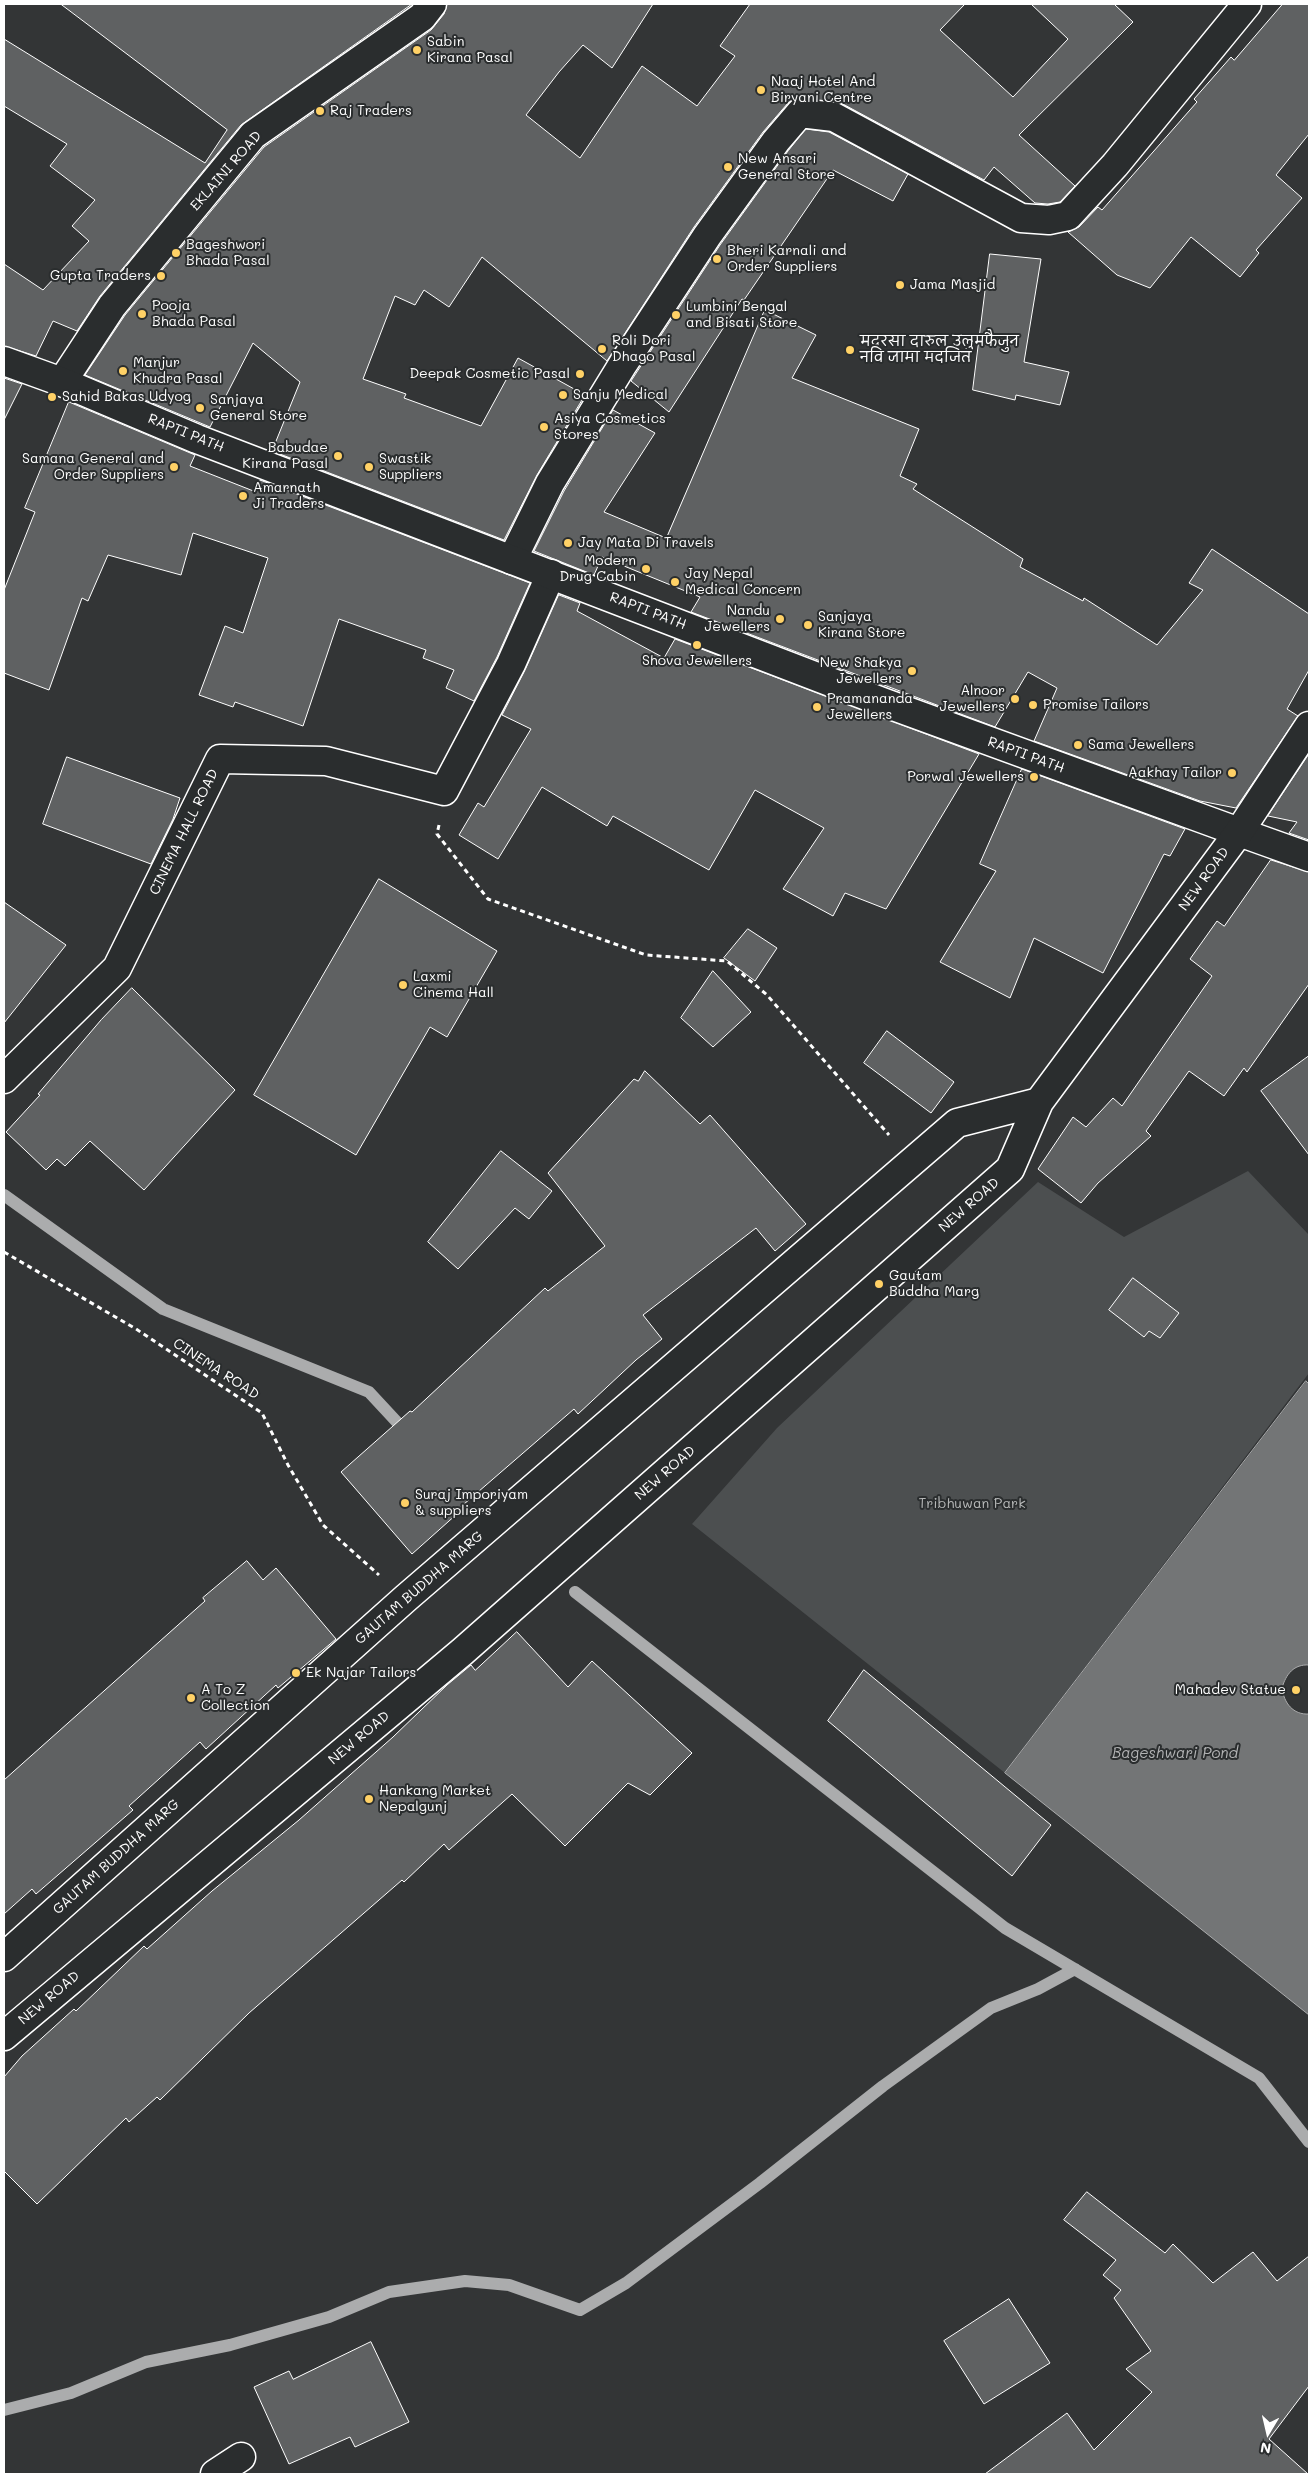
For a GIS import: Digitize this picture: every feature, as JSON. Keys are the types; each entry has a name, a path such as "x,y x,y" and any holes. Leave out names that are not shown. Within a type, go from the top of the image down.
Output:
{"main road":[{"name":"EKLAINI ROAD","path":"62,382 112,306 254,135 422,17 432,4"},
{"path":"512,560 550,483 623,364 707,236 776,140 800,113 834,117 1022,218 1049,220 1068,216 1115,165 1246,4"},
{"name":"RAPTI PATH","path":"4,361 62,382 197,439 885,704 1309,857"},
{"path":"444,791 511,664 551,574"},
{"name":"NEW ROAD","path":"4,2036 462,1652 1010,1168 1039,1102 1239,832 1309,726"},
{"name":"CINEMA HALL ROAD","path":"4,1079 117,968 220,759 326,761 444,791"},
{"name":"GAUTAM BUDDHA MARG","path":"4,1957 406,1598 957,1123 1039,1102"},
{"path":"215,2474 241,2457"}],"path":[{"path":"444,791 437,834 488,899 646,955 727,961 768,996 891,1138 915,1160"},
{"name":"CINEMA ROAD","path":"4,1252 136,1329 262,1413 288,1464 323,1525 406,1598"}],"green space":[{"name":"Tribhuwan Park","path":"1248,1171 1309,1235 1309,1373 1005,1773 692,1524 777,1428 1038,1182 1124,1237"}],"water":[{"name":"Bageshwari Pond","path":"1306,1381 1309,1384 1309,1665 1299,1666 1291,1671 1282,1688 1285,1699 1290,1707 1303,1714 1309,1714 1309,2015 1005,1773"}],"building":[{"path":"61,4 412,4 241,125 100,296 77,331 53,321 36,356 4,346 4,264 43,290 89,241 72,226 95,200 50,166 67,144 4,106 4,39 205,163 227,130"},
{"path":"447,4 653,4 612,68 583,45 559,72 526,115 580,158 642,66 697,106 735,56 720,46 750,4 965,4 940,30 1013,97 1068,39 1031,4 1114,4 1133,22 1019,135 1075,186 1060,202 1048,204 1035,203 994,167 984,180 841,103 795,98 788,103 763,132 694,227 607,361 482,257 449,307 424,290 415,305 395,296 363,379 406,394 404,398 481,426 518,358 585,395 537,475 504,540 272,451 300,382 253,343 210,427 85,375 125,315 264,147 431,30 444,14"},
{"path":"1283,4 1309,4 1309,134 1276,175 1302,198 1256,250 1259,253 1240,277 1191,237 1150,288 1117,275 1068,232 1079,227 1098,207 1102,210 1197,102 1194,99 1231,57 1234,60"},
{"path":"806,129 829,132 908,174 893,201 833,170 744,300 742,299 669,412 631,381 720,245"},
{"path":"990,254 1041,259 1024,362 1069,372 1060,405 1016,395 1015,400 973,390"},
{"path":"765,310 816,335 792,378 919,429 900,476 917,484 913,489 1023,559 1020,567 1083,601 1084,598 1157,645 1203,590 1189,583 1212,549 1309,614 1309,670 1287,709 1298,716 1236,808 1200,801 1034,741 1057,688 1028,672 995,727 691,612 700,597 602,557 594,575 534,551 564,491 613,410 655,433 604,512 666,538"},
{"path":"4,378 22,384 4,420"},
{"path":"69,402 195,455 190,466 256,492 260,480 530,583 497,657 474,701 446,688 454,670 423,658 426,650 339,619 303,726 235,702 233,707 199,695 225,626 243,633 268,558 193,533 181,575 108,555 88,601 82,598 49,690 4,673 4,590 35,512 25,508"},
{"path":"559,595 580,603 577,611 664,658 675,639 979,754 886,909 845,893 833,916 783,889 824,828 755,790 709,870 613,816 607,826 542,787 498,859 459,835 478,803 484,807 531,729 502,715"},
{"path":"1309,754 1309,840 1289,833 1297,822 1268,816"},
{"path":"67,757 180,798 173,819 151,864 43,824"},
{"path":"1022,769 1185,829 1170,856 1164,854 1103,973 1034,938 1010,998 940,962 996,871 980,864"},
{"path":"1271,860 1309,872 1309,984 1247,1072 1244,1068 1224,1096 1189,1071 1146,1131 1151,1136 1098,1183 1081,1203 1038,1169 1073,1117 1086,1127 1113,1098 1122,1106 1212,976 1190,959 1217,921 1224,926"},
{"path":"379,879 497,951 447,1037 430,1027 356,1155 254,1095"},
{"path":"4,902 66,945 4,1023"},
{"path":"748,929 777,948 755,981 724,958"},
{"path":"713,971 751,1012 713,1047 681,1018"},
{"path":"132,988 235,1090 144,1190 90,1141 65,1166 57,1159 46,1170 6,1132 40,1095 38,1094 101,1020"},
{"path":"887,1031 954,1082 931,1113 864,1063"},
{"path":"1309,1056 1309,1155 1261,1091"},
{"path":"645,1071 700,1124 710,1115 806,1224 775,1251 756,1228 643,1315 662,1339 636,1360 578,1414 574,1409 456,1511 458,1513 412,1554 341,1472 410,1411 412,1412 545,1288 548,1291 605,1246 548,1173 634,1079 638,1081"},
{"path":"501,1151 552,1191 529,1219 515,1208 458,1269 428,1242"},
{"path":"1133,1278 1179,1313 1160,1338 1149,1331 1144,1337 1109,1310"},
{"path":"247,1561 263,1580 276,1568 336,1639 278,1688 276,1685 206,1749 200,1742 129,1806 133,1810 36,1894 32,1889 4,1914 4,1780 205,1601 203,1598"},
{"path":"517,1632 568,1687 592,1661 692,1753 650,1795 628,1783 565,1846 512,1794 449,1850 444,1844 404,1882 402,1880 249,2013 160,2100 157,2097 129,2122 126,2118 37,2204 4,2171 4,2077 22,2056 74,2009 76,2011 144,1946 147,1949 212,1891 299,1820 393,1737 447,1685 471,1665 475,1670"},
{"path":"864,1670 1051,1825 1012,1876 828,1721"},
{"path":"1087,2192 1165,2253 1173,2244 1213,2283 1253,2252 1277,2281 1309,2256 1309,2386 1269,2439 1308,2474 985,2474 1067,2413 1094,2450 1152,2392 1126,2369 1151,2351 1114,2298 1121,2290 1103,2275 1116,2260 1064,2220"},
{"path":"1009,2299 1050,2363 984,2404 944,2341"},
{"path":"371,2342 409,2422 355,2447 350,2437 289,2464 254,2387 289,2371 293,2379"}],"waterway":[{"path":"4,1195 163,1309 369,1392 408,1434"},
{"path":"575,1592 1005,1928 1259,2078 1309,2142"},
{"path":"4,2410 71,2393 146,2362 230,2345 329,2317 389,2292 465,2281 509,2285 580,2310 626,2283 760,2183 883,2086 991,2008 1038,1989 1075,1969"}],"place":[{"name":"Sabin Kirana Pasal","path":"417,50"},
{"name":"Naaj Hotel And Biryani Centre","path":"761,90"},
{"name":"Raj Traders","path":"320,111"},
{"name":"New Ansari General Store","path":"728,167"},
{"name":"Bageshwori Bhada Pasal","path":"176,253"},
{"name":"Bheri Karnali and Order Suppliers","path":"717,259"},
{"name":"Gupta Traders","path":"161,276"},
{"name":"Jama Masjid","path":"900,285"},
{"name":"Pooja Bhada Pasal","path":"142,314"},
{"name":"Lumbini Bengal and Bisati Store","path":"676,315"},
{"name":"Roli Dori Dhago Pasal","path":"602,349"},
{"name":"मदरसा दारुल उलुमफैजुन नवि जामा मदजित","path":"850,350"},
{"name":"Manjur Khudra Pasal","path":"123,371"},
{"name":"Deepak Cosmetic Pasal","path":"580,374"},
{"name":"Sanju Medical","path":"563,395"},
{"name":"Sahid Bakas Udyog","path":"52,397"},
{"name":"Sanjaya General Store","path":"200,408"},
{"name":"Asiya Cosmetics Stores","path":"544,427"},
{"name":"Babudae Kirana Pasal","path":"338,456"},
{"name":"Samana General and Order Suppliers","path":"174,467"},
{"name":"Swastik Suppliers","path":"369,467"},
{"name":"Amarnath Ji Traders","path":"243,496"},
{"name":"Jay Mata Di Travels","path":"568,543"},
{"name":"Modern Drug Cabin","path":"646,569"},
{"name":"Jay Nepal Medical Concern","path":"675,582"},
{"name":"Nandu Jewellers","path":"780,619"},
{"name":"Sanjaya Kirana Store","path":"808,625"},
{"name":"Shova Jewellers","path":"697,645"},
{"name":"New Shakya Jewellers","path":"912,671"},
{"name":"Alnoor Jewellers","path":"1015,699"},
{"name":"Promise Tailors","path":"1033,705"},
{"name":"Pramananda Jewellers","path":"817,707"},
{"name":"Sama Jewellers","path":"1078,745"},
{"name":"Aakhay Tailor","path":"1232,773"},
{"name":"Porwal Jewellers","path":"1034,777"},
{"name":"Laxmi Cinema Hall","path":"403,985"},
{"name":"Gautam Buddha Marg","path":"879,1284"},
{"name":"Suraj Imporiyam & suppliers","path":"405,1503"},
{"name":"Ek Najar Tailors","path":"296,1673"},
{"name":"Mahadev Statue","path":"1296,1690"},
{"name":"A To Z Collection","path":"191,1698"},
{"name":"Hankang Market Nepalgunj","path":"369,1799"}]}
